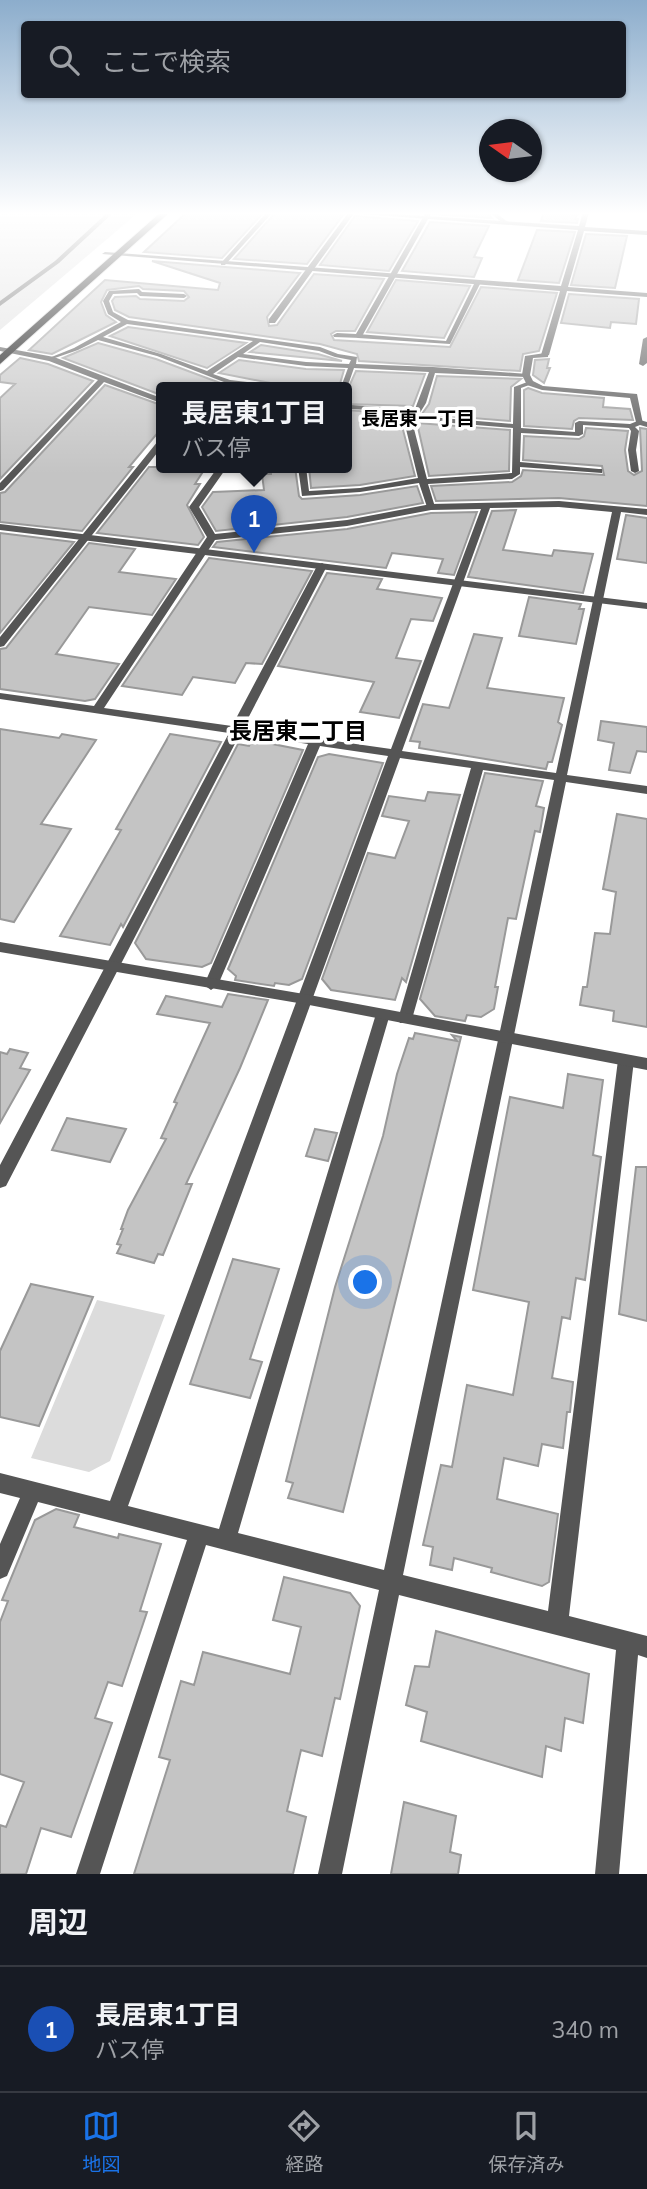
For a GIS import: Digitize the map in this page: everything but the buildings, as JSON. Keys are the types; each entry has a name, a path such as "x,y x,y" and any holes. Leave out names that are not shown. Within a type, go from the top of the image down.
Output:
{"highway":[{"path":"32,317 52,299"},
{"path":"0,361 70,299"}],"street":[{"path":"272,321 288,299"},
{"path":"337,335 358,336 379,299"},
{"path":"561,299 545,355 529,356 528,379 542,388 647,396"},
{"path":"643,364 647,339"},
{"path":"2,345 12,351 51,359 156,399"},
{"path":"0,488 102,380"},
{"path":"635,396 639,424"},
{"path":"0,644 156,449"},
{"path":"212,537 194,507 219,473"},
{"path":"212,537 347,523 431,507 559,504 647,512"},
{"path":"117,1512 487,505"},
{"path":"330,1874 617,510"},
{"path":"0,527 647,606"},
{"path":"97,710 212,537"},
{"path":"0,1181 322,566"},
{"path":"0,695 237,732 647,790"},
{"path":"211,985 315,743"},
{"path":"405,1019 478,766"},
{"path":"0,947 304,999 647,1064"},
{"path":"226,1540 383,1014"},
{"path":"557,1624 626,1060"},
{"path":"0,1483 638,1645 607,1874"},
{"path":"0,1569 33,1491"},
{"path":"88,1874 199,1534"}],"lane":[{"path":"107,299 110,313 126,322 174,325 320,349 337,356 355,358 350,382"},
{"path":"358,336 448,343 469,299"},
{"path":"51,359 126,322"},
{"path":"98,338 149,351 227,382"},
{"path":"208,374 259,340"},
{"path":"239,355 281,362 433,369 528,379"},
{"path":"431,507 409,429 433,369"},
{"path":"303,473 305,494 423,481 512,477 516,474 518,387 528,379"},
{"path":"352,398 415,415 579,434 579,423 639,424 632,450 635,471"},
{"path":"516,464 598,471"}],"shaded area":[{"path":"0,299 36,299 0,330"},
{"path":"97,1300 165,1315 110,1461 89,1472 31,1458"}],"place":[{"name":"長居東1丁目","path":"254,553"}],"district":[{"name":"長居東一丁目","path":"418,418"},
{"name":"長居東二丁目","path":"298,730"}]}
